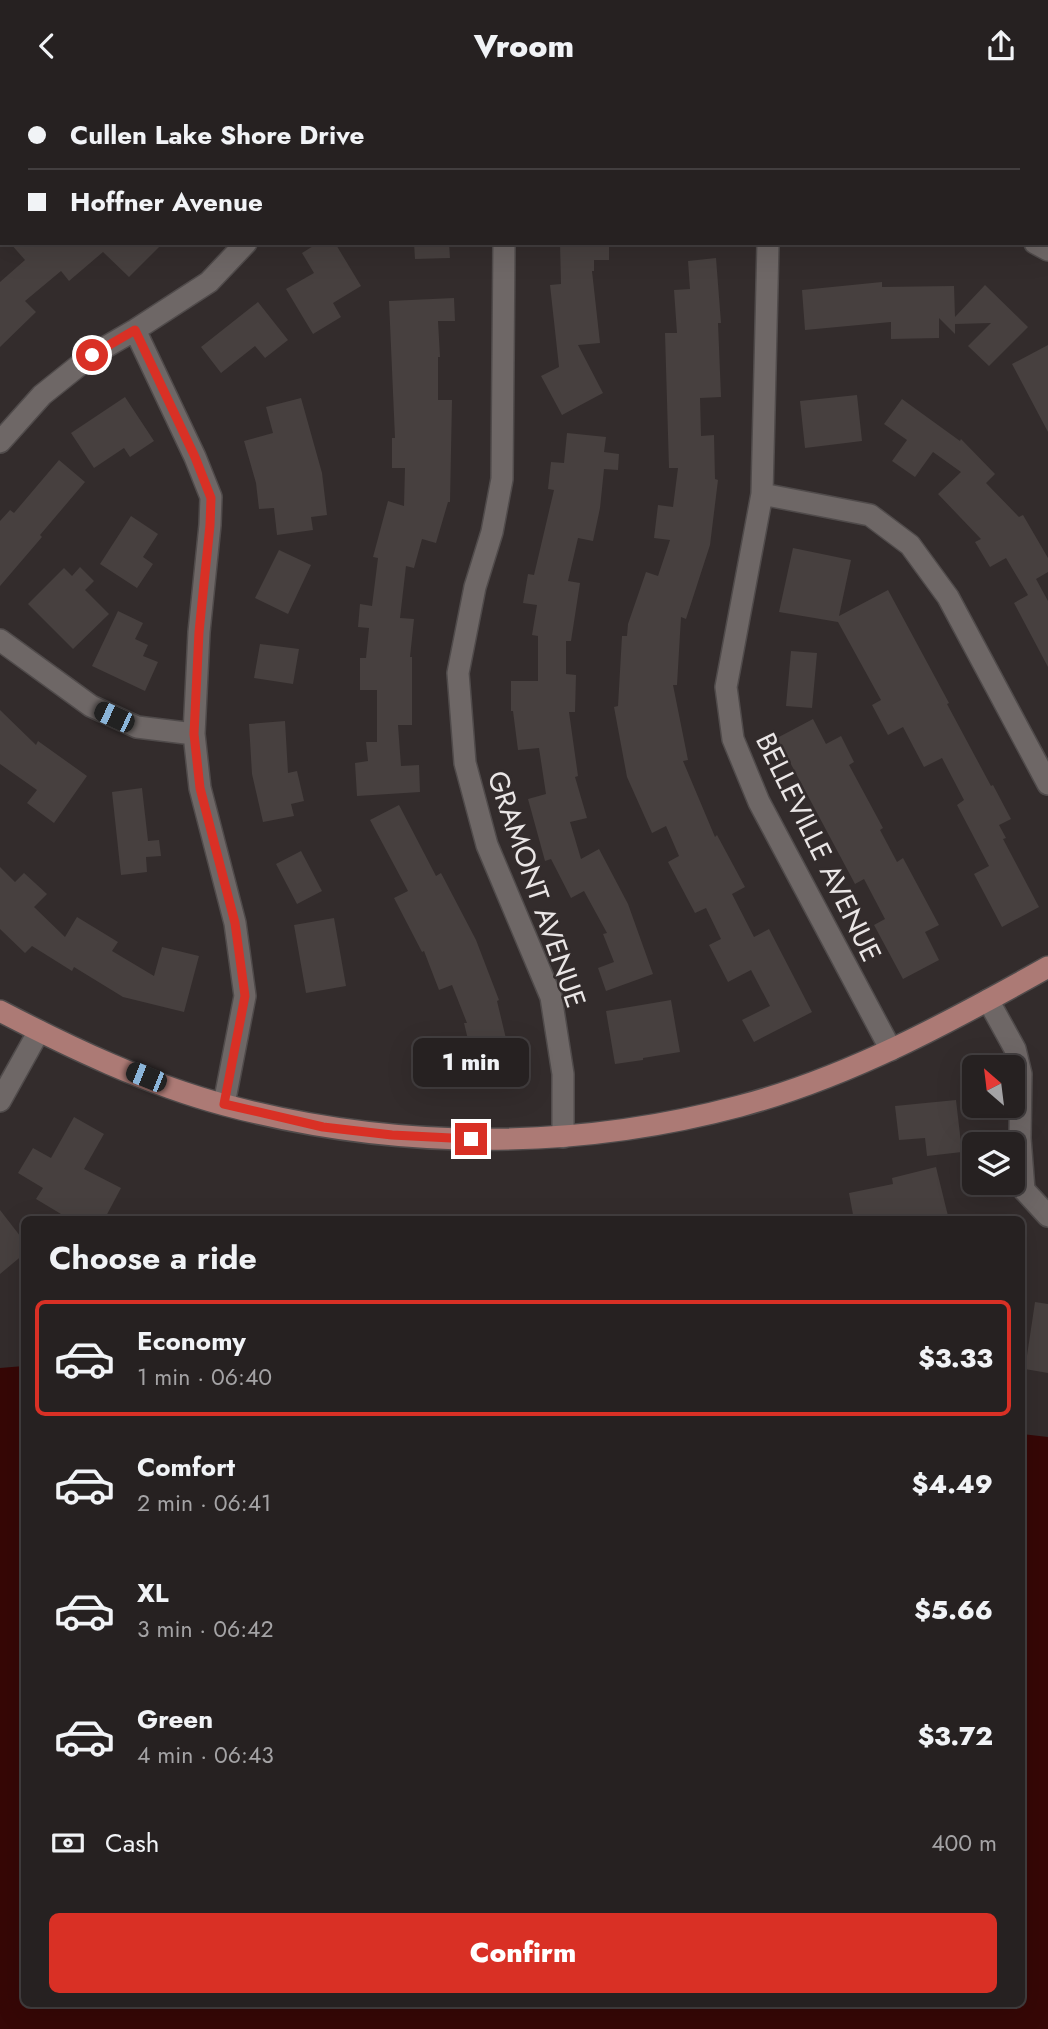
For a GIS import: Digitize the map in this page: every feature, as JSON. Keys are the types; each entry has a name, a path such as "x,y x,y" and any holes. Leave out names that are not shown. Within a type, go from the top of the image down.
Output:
{"main road":[{"path":"0,1011 103,1060 159,1083 224,1104 323,1127 392,1135 491,1139 563,1137 656,1126 741,1105 805,1085 891,1050 1048,967"}],"street":[{"path":"0,442 41,395 92,355 209,282 244,245"},
{"name":"GRAMONT AVENUE","path":"503,245 502,479 492,532 475,587 458,673 465,763 487,845 551,997 563,1074 563,1137"},
{"name":"BELLEVILLE AVENUE","path":"768,245 762,494 726,687 733,739 759,802 891,1050"},
{"path":"135,330 195,457 211,498 199,632 194,734 200,788 235,923 245,996 224,1104"},
{"path":"762,494 870,516 910,545 948,597 1048,784"},
{"path":"0,640 91,706 137,727 194,734"},
{"path":"988,1000 1015,1049 1021,1074 1020,1139 1024,1190 1048,1216"},
{"path":"0,1101 39,1031"}],"shaded area":[{"path":"21,1366 21,2007 1025,2007 1025,1434 1048,1437 1048,2029 0,2029 0,1368"}],"building":[{"path":"12,245 161,245 129,277 103,252 69,281 61,271 25,301 36,312 0,347 0,282 25,260"},
{"path":"315,245 336,245 361,286 333,303 341,317 313,334 286,289 314,273 302,253"},
{"path":"414,245 449,245 450,258 415,259"},
{"path":"560,245 609,245 609,260 594,260 592,271 600,343 578,345 603,393 562,415 541,376 559,367 550,285 561,284"},
{"path":"716,258 721,323 718,323 721,397 700,398 701,436 714,435 715,479 718,480 710,545 686,619 681,617 677,685 673,685 688,760 683,761 715,837 717,835 745,887 732,894 754,937 769,929 812,1012 754,1042 742,1020 770,1006 751,970 728,982 709,945 721,939 706,908 695,913 668,862 679,856 666,826 652,833 627,777 614,707 618,706 622,636 627,636 628,624 646,572 658,576 670,540 654,538 658,505 673,507 678,468 669,468 665,333 677,333 674,290 690,289 688,261"},
{"path":"882,282 882,287 954,286 955,317 985,285 1028,327 989,366 968,346 991,323 955,324 955,334 939,318 939,338 891,339 891,322 805,330 802,290"},
{"path":"454,298 455,321 438,321 438,400 452,400 450,502 436,543 422,539 414,568 406,566 400,618 414,619 410,657 412,725 398,725 401,766 419,765 420,792 357,796 355,763 368,761 366,742 377,742 377,690 360,690 360,658 366,658 369,628 358,627 360,604 372,606 378,558 373,557 388,501 404,506 405,468 392,468 392,438 395,438 389,301"},
{"path":"258,302 288,340 265,358 255,346 221,373 201,347"},
{"path":"1048,345 1048,432 1012,364"},
{"path":"857,395 862,441 805,448 800,401"},
{"path":"125,397 154,441 130,457 124,448 94,468 71,433"},
{"path":"301,398 322,473 327,515 311,517 313,530 277,535 274,508 259,509 256,483 244,441 273,433 266,407"},
{"path":"902,399 960,441 961,439 995,474 986,483 1019,517 1023,515 1048,558 1048,572 1036,579 1048,601 1048,667 1014,603 1028,595 1006,558 990,567 975,542 981,539 938,494 961,472 933,452 915,477 892,461 907,440 884,424"},
{"path":"567,433 606,437 604,452 619,454 618,470 604,469 593,541 578,538 568,581 580,583 571,641 566,641 566,674 576,675 575,712 569,712 578,776 575,777 587,818 570,822 581,859 599,849 628,904 653,974 606,991 598,968 614,962 603,934 607,933 584,891 571,898 551,859 545,861 528,799 546,794 539,748 518,750 511,711 511,681 538,681 538,636 532,635 537,605 523,603 528,574 534,575 554,490 548,489 551,462 564,463"},
{"path":"59,460 85,482 0,586 0,521 10,510 14,513"},
{"path":"131,516 158,534 143,557 153,564 137,588 100,564"},
{"path":"793,548 851,560 839,616 888,590 1011,819 999,825 1006,838 1003,839 1039,907 1002,927 974,874 989,866 957,805 964,800 942,758 924,767 903,727 888,735 872,705 881,700 838,622 779,612"},
{"path":"279,550 311,565 288,614 255,598"},
{"path":"80,567 94,581 85,590 109,614 73,649 28,604 64,568 72,576"},
{"path":"118,611 143,623 135,639 148,645 143,656 158,662 145,691 92,666"},
{"path":"260,644 299,649 293,684 254,678"},
{"path":"791,651 817,653 812,708 786,706"},
{"path":"0,710 36,745 38,741 87,776 54,823 27,803 37,790 0,764"},
{"path":"813,719 826,744 841,736 854,762 849,765 883,828 880,830 897,862 903,858 939,925 925,932 939,960 903,979 874,925 885,919 864,879 855,884 777,738"},
{"path":"285,721 288,773 297,771 304,801 291,804 294,816 263,822 252,774 249,724"},
{"path":"142,788 148,841 159,840 161,856 146,857 147,872 121,875 112,792"},
{"path":"399,805 436,876 441,873 476,940 499,1000 497,1001 514,1072 460,1085 454,1056 471,1052 464,1023 467,1023 452,985 439,990 424,951 422,952 394,898 408,891 370,820"},
{"path":"301,851 322,891 297,904 276,864"},
{"path":"0,867 15,882 24,873 47,894 34,907 65,937 77,917 118,942 112,951 154,976 162,947 199,956 184,1012 123,997 74,967 72,971 32,946 25,953 0,929"},
{"path":"334,918 346,986 306,993 294,925"},
{"path":"671,1000 680,1052 615,1064 606,1011"},
{"path":"956,1100 962,1152 927,1156 925,1138 899,1140 895,1106"},
{"path":"74,1117 104,1134 84,1169 121,1188 106,1216 64,1216 36,1199 43,1188 18,1173 33,1148 51,1158"},
{"path":"936,1167 948,1216 853,1216 849,1193 893,1184 892,1178"},
{"path":"0,1210 21,1237 21,1256 0,1274"},
{"path":"1035,1302 1048,1304 1048,1373 1025,1369"}],"route":[{"path":"92,355 135,330 195,457 211,498 199,632 194,734 200,788 235,923 245,996 224,1104 323,1127 392,1135 471,1139"}]}
